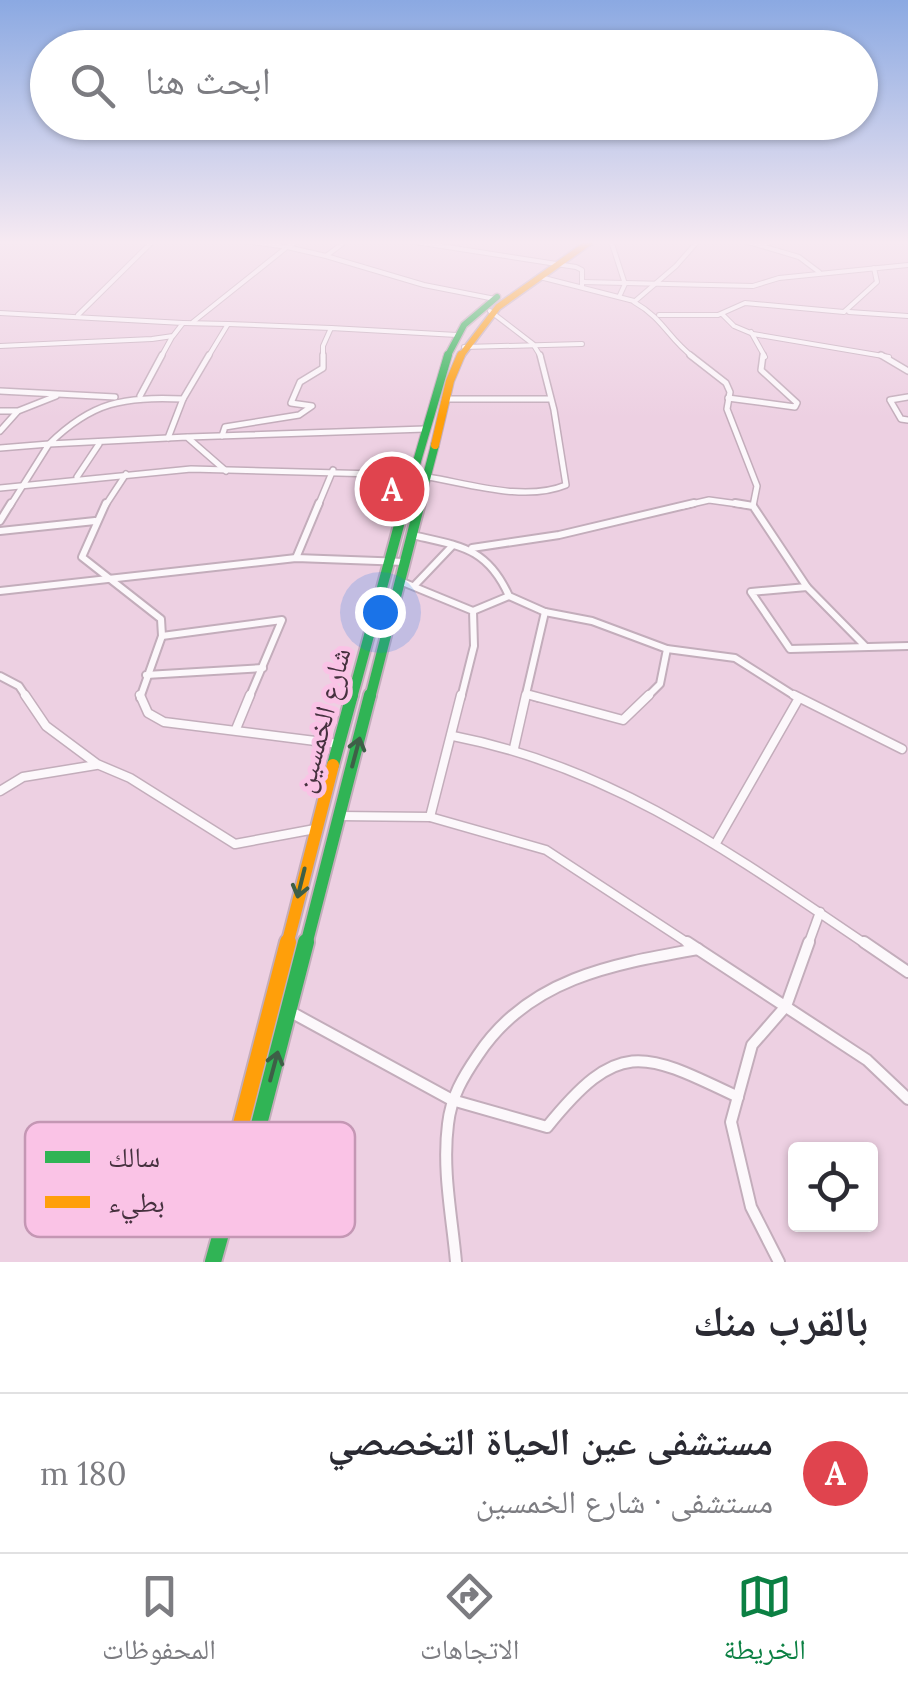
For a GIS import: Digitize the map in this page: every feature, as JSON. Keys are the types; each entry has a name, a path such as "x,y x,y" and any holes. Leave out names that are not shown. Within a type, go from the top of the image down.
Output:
{"main road":[{"name":"شارع الخمسين","path":"260,1122 448,399 470,326 493,300"},
{"name":"شارع الخمسين","path":"241,1122 315,829 443,364 457,335 506,300"},
{"path":"422,446 436,446"},
{"name":"شارع الخمسين","path":"214,1262 221,1237"}],"street":[{"path":"77,316 93,300"},
{"path":"192,323 221,300"},
{"path":"630,300 657,315 672,341 726,383 727,410 757,486 753,506 808,587 866,647"},
{"path":"844,312 857,300"},
{"path":"657,315 722,314 745,303 908,316"},
{"path":"428,476 481,486 560,490 566,485 548,376 536,345 512,332 490,311"},
{"path":"0,312 457,335"},
{"path":"722,314 732,326 823,348 881,355 908,371"},
{"path":"140,396 184,323"},
{"path":"168,438 183,399 228,324"},
{"path":"222,436 225,427 299,416 312,406 291,403 300,382 323,368 322,346 330,328"},
{"path":"728,398 795,408 796,403 761,370 765,358 750,331"},
{"path":"0,346 173,336"},
{"path":"463,347 582,344"},
{"path":"0,391 126,398"},
{"path":"0,411 18,411 58,394"},
{"path":"0,521 49,444 95,404 140,396 183,399"},
{"path":"908,397 890,400 901,419 908,420"},
{"path":"448,399 549,398"},
{"path":"0,431 18,411"},
{"path":"0,448 373,428 425,429"},
{"path":"187,437 226,471"},
{"path":"77,477 100,442"},
{"path":"296,558 333,470"},
{"path":"0,488 126,474 333,470 414,475"},
{"path":"126,474 109,496 82,557 92,569 161,619 162,636 139,698 148,713 164,722 338,744"},
{"path":"412,535 471,548 577,531 709,500 753,506"},
{"path":"0,530 96,521"},
{"path":"414,586 454,544"},
{"path":"471,548 499,574 510,596 545,612 592,621 666,649 735,658 799,698 906,749"},
{"path":"0,590 113,581 203,566 296,558 405,562"},
{"path":"400,581 472,611 510,596"},
{"path":"808,587 751,592 790,649 908,646"},
{"path":"430,817 474,646 472,611"},
{"path":"514,748 545,612"},
{"path":"162,636 282,620 236,729"},
{"path":"526,694 623,720 660,684 666,649"},
{"path":"146,675 263,668"},
{"path":"0,676 19,686 46,726 97,764 130,778 235,844 315,829"},
{"path":"716,843 799,698"},
{"path":"453,736 514,748 571,776 644,803 716,843 908,972"},
{"path":"0,791 23,777 97,764"},
{"path":"339,816 430,817 546,850 867,1060 908,1099"},
{"path":"779,1262 751,1207 731,1122 752,1045 786,1006 820,912"},
{"path":"456,1262 447,1151 452,1100 491,1030 568,978 608,965 700,949"},
{"path":"288,1011 452,1100 547,1126 576,1092 617,1062 662,1062 738,1097"}],"traffic: fast":[{"path":"333,765 443,364 464,325 494,300"},
{"path":"260,1122 435,445"},
{"path":"213,1262 220,1237"}],"traffic: slow":[{"path":"435,445 458,361 483,323 507,300"},
{"path":"242,1122 333,765"}],"place":[{"name":"مستشفى عين الحياة التخصصي","path":"392,489"}]}
